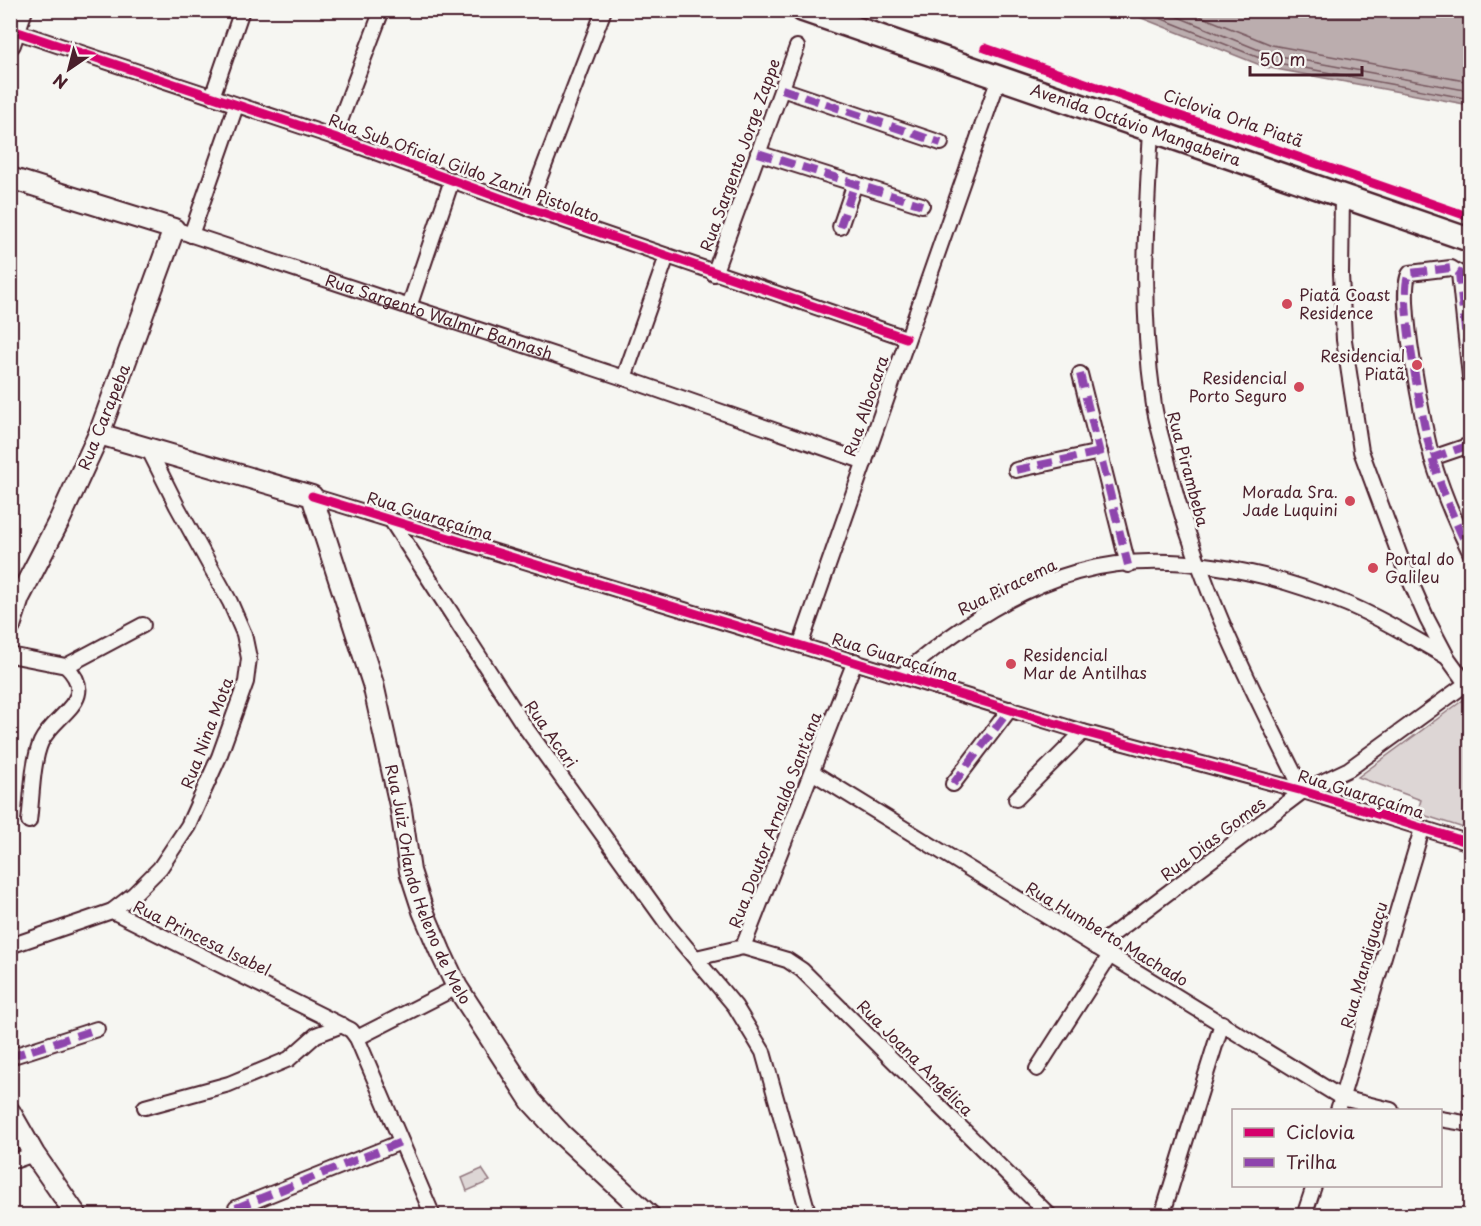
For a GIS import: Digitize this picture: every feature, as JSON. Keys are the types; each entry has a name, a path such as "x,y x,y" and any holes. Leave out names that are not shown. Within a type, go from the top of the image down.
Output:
{"main road":[{"path":"12,35 22,10"},
{"name":"Avenida Octávio Mangabeira","path":"803,10 1470,240"},
{"name":"Rua Sargento Walmir Bannash","path":"10,178 183,232"},
{"name":"Rua Carapeba","path":"10,626 15,589 99,434 183,232"},
{"name":"Rua Guaraçaíma","path":"99,434 312,496"},
{"name":"Rua Juiz Orlando Heleno de Melo","path":"312,496 373,684 401,810 410,871 423,911 457,987 531,1101 561,1134 650,1215"},
{"path":"10,1112 26,1157 77,1215"}],"street":[{"path":"212,97 242,10"},
{"path":"334,137 382,10"},
{"path":"528,208 604,10"},
{"name":"Rua Sub Oficial Gildo Zanin Pistolato","path":"12,35 334,137 714,274 906,338"},
{"name":"Rua Sargento Jorge Zappe","path":"714,274 797,47"},
{"name":"Rua Albocara","path":"801,643 999,78"},
{"path":"782,89 941,143"},
{"name":"Rua Carapeba","path":"183,232 236,106"},
{"name":"Rua Pirambeba","path":"1151,130 1143,271 1146,333 1153,400 1172,480 1196,564 1245,676 1303,791"},
{"path":"758,153 922,205"},
{"path":"409,307 452,180"},
{"path":"840,227 855,183"},
{"path":"1342,196 1341,274 1344,340 1360,451 1404,567 1447,657 1469,685"},
{"name":"Rua Sargento Walmir Bannash","path":"183,232 624,378 865,462"},
{"path":"624,378 667,256"},
{"path":"1470,377 1459,273 1451,268 1410,273 1405,283 1409,332 1432,458 1448,504 1470,552"},
{"path":"1080,374 1128,565"},
{"path":"1432,458 1470,445"},
{"name":"Rua Nina Mota","path":"112,911 134,894 160,868 188,826 219,757 246,682 249,658 244,634 230,602 149,450"},
{"path":"1016,470 1100,452"},
{"name":"Rua Guaraçaíma","path":"312,496 801,643 1083,732 1303,791 1470,843"},
{"name":"Rua Acari","path":"391,520 523,724 670,928 735,1006 763,1052 808,1215"},
{"name":"Rua Piracema","path":"902,675 954,632 1027,593 1077,572 1128,565 1196,564 1252,573 1300,585 1350,605 1447,657"},
{"path":"66,666 143,625"},
{"path":"10,655 66,666 77,677 79,692 73,704 42,741 29,821"},
{"name":"Rua Doutor Arnaldo Sant'ana","path":"696,958 743,947 855,661"},
{"name":"Rua Dias Gomes","path":"1096,947 1303,791 1349,769 1469,685"},
{"path":"953,784 1010,709"},
{"path":"1016,799 1083,732"},
{"name":"Rua Humberto Machado","path":"812,772 1222,1023 1340,1104 1382,1109"},
{"name":"Rua Mandiguaçu","path":"1340,1104 1422,829"},
{"name":"Rua Princesa Isabel","path":"10,945 112,911 342,1025 357,1038 433,1215"},
{"name":"Rua Joana Angélica","path":"743,947 786,960 802,970 1050,1215"},
{"path":"1037,1069 1110,955"},
{"path":"357,1038 457,987"},
{"path":"1162,1215 1222,1023"},
{"path":"145,1107 229,1084 279,1064 297,1054 306,1042 316,1035 342,1025"},
{"path":"10,1057 97,1029"},
{"path":"1442,1119 1470,1124"},
{"path":"236,1208 401,1142"},
{"path":"1304,1215 1313,1187"}],"shaded area":[{"path":"1466,698 1470,703 1470,830 1417,813 1421,800 1358,777"},
{"path":"482,1169 490,1181 467,1191 462,1178"}],"water":[{"path":"1124,11 1470,11 1470,105 1265,67"}],"marked path":[{"path":"782,89 941,143"},
{"path":"758,153 922,205"},
{"path":"840,227 855,183"},
{"path":"1470,377 1459,273 1451,268 1410,273 1406,284 1406,304 1413,361 1428,443 1444,494 1470,552"},
{"path":"1080,374 1128,565"},
{"path":"1432,458 1470,445"},
{"path":"1016,470 1100,452"},
{"path":"953,784 1010,709"},
{"path":"10,1057 97,1029"},
{"path":"236,1208 401,1142"}],"cycle path":[{"path":"15,31 334,137 528,208 906,338"},
{"name":"Ciclovia Orla Piatã","path":"985,48 1470,217"},
{"path":"312,496 1083,732 1303,791 1470,843"}],"place":[{"name":"Piatã Coast Residence","path":"1287,304"},
{"name":"Residencial Piatã","path":"1417,365"},
{"name":"Residencial Porto Seguro","path":"1299,387"},
{"name":"Morada Sra. Jade Luquini","path":"1350,501"},
{"name":"Portal do Galileu","path":"1373,568"},
{"name":"Residencial Mar de Antilhas","path":"1011,664"}]}
